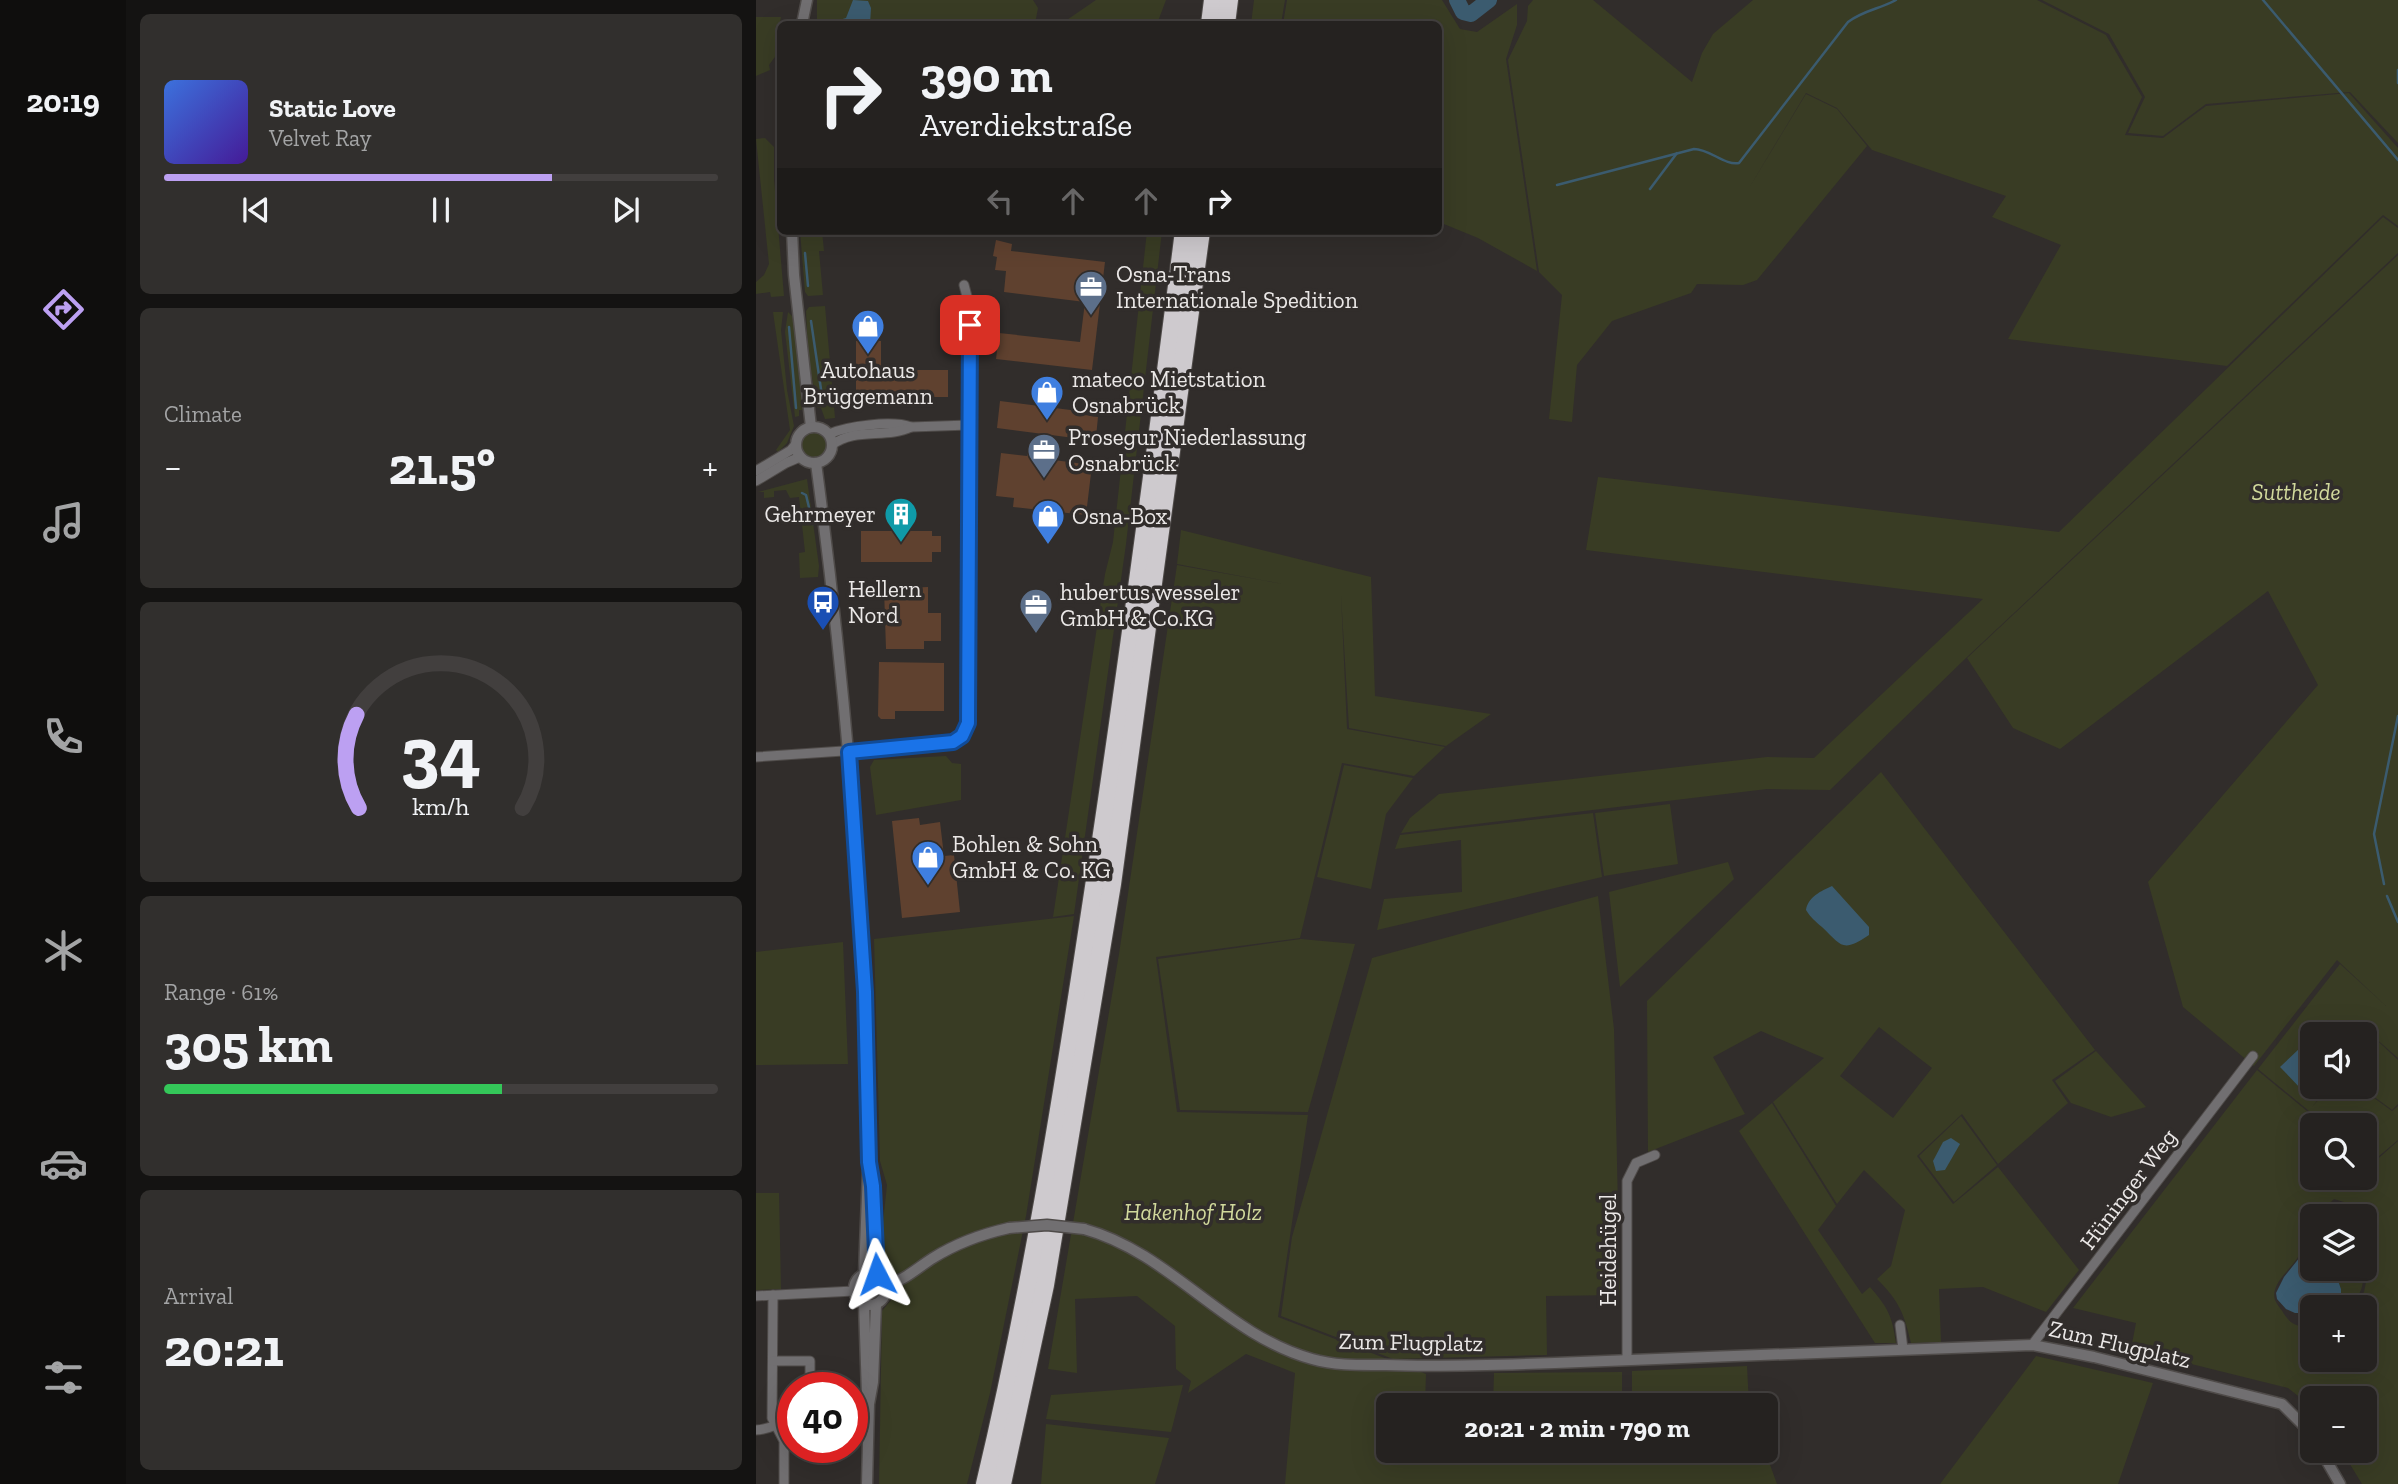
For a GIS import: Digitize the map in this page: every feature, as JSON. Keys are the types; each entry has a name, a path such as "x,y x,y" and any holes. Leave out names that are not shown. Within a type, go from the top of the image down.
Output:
{"highway":[{"path":"1210,21 1213,0"},
{"path":"1226,21 1229,0"},
{"path":"985,1484 1037,1241 1079,992 1130,642 1183,235"},
{"path":"1002,1484 1045,1285 1108,912 1143,670 1199,235"}],"street":[{"path":"803,21 807,0"},
{"path":"792,235 811,427"},
{"path":"756,757 947,744 960,739 966,730 969,676 970,308 964,285"},
{"path":"831,439 901,432 911,427 969,425"},
{"path":"756,471 791,450 800,432 811,427 821,428 831,439"},
{"path":"756,481 800,457 816,463 826,459 831,439"},
{"path":"796,444 800,457"},
{"path":"816,463 849,752 865,992 869,1162 873,1186 877,1274 886,1285 884,1296 876,1304 867,1484"},
{"name":"Hüninger Weg","path":"2032,1345 2253,1056"},
{"name":"Heidehügel","path":"1628,1360 1627,1181 1636,1163 1655,1155"},
{"path":"864,1273 869,1162"},
{"name":"Zum Flugplatz","path":"886,1285 902,1279 952,1247 974,1237 1009,1228 1048,1225 1084,1229 1127,1245 1156,1262 1219,1310 1265,1340 1313,1360 1330,1363 1401,1366 2032,1345 2094,1357 2282,1404 2300,1422"},
{"path":"876,1304 864,1304 857,1299 854,1291 856,1280 864,1273 877,1274"},
{"path":"756,1296 854,1291"},
{"path":"756,1430 769,1430 777,1426 772,1418 773,1295"},
{"path":"864,1304 865,1382 869,1404"},
{"path":"1900,1325 1903,1349"},
{"path":"773,1361 810,1361 810,1372"},
{"path":"784,1463 784,1484"},
{"path":"2328,1463 2340,1484"}],"green space":[{"path":"817,0 1033,0 1038,8 1036,21 817,21"},
{"path":"1096,0 1166,0 1158,21 1065,21"},
{"path":"1254,0 1285,0 1282,21 1251,21"},
{"path":"1287,0 1442,0 1460,29 1477,32 1517,4 1517,25 1506,59 1537,271 1478,238 1442,223 1442,21 1284,21"},
{"path":"1533,0 1593,0 1692,82 1702,53 1713,34 1753,0 2037,0 2106,35 2142,97 2125,135 2163,138 2206,106 2349,93 2398,148 2398,226 2383,215 2227,366 2008,339 2061,245 1992,217 2006,196 1872,150 1837,108 1806,93 1749,188 1806,94 1837,109 1867,146 1757,280 1743,285 1697,284 1691,293 1612,321 1577,365 1572,422 1549,419 1562,295 1539,272 1508,60 1527,21 1528,6"},
{"path":"2042,0 2398,0 2398,143 2350,92 2206,104 2163,136 2128,133 2145,97 2109,34"},
{"path":"756,17 781,17 780,21 777,21 777,54 769,65 770,70 756,76"},
{"path":"765,138 774,147 777,235 784,296 771,297 770,292 756,294 756,282 764,275 769,264 756,139"},
{"path":"2383,217 2398,228 2398,253 1967,657 1830,790 1767,789 1401,833 1410,818 1439,794 1767,757 1814,758 1983,599 1586,550 1598,477 2059,532"},
{"path":"800,235 822,235 824,251 819,251 823,295 808,296 805,292"},
{"path":"1147,235 1162,235 1126,544 1074,914 1053,917 1105,574 1113,542"},
{"name":"Suttheide","path":"2398,255 2398,1058 2377,1040 2377,1022 2300,1022 2300,1099 2318,1099 2312,1107 2319,1099 2376,1099 2392,1111 2398,1106 2398,1140 2377,1158 2377,1113 2311,1113 2258,1069 2340,964 2386,1006 2337,960 2254,1066 2183,1007 2148,882 2318,685 2268,591 2060,749 2013,728 1967,658"},
{"path":"825,306 835,418 825,419 821,408 817,408 808,353 806,311 809,307"},
{"path":"773,312 783,312 781,330 787,390 794,426 787,443 778,452 776,450 790,430"},
{"path":"788,312 792,316 796,337 802,410 799,410 799,416 795,417 785,332"},
{"path":"814,431 823,435 827,444 823,453 814,457 805,453 801,444 805,435"},
{"path":"807,479 819,566 818,577 800,578 799,553 805,552 799,497 790,498 786,490 774,491 774,497 764,498 764,492 758,492"},
{"name":"Hakenhof Holz","path":"1181,530 1371,577 1375,696 1491,714 1446,746 1349,728 1341,595 1347,729 1445,747 1414,776 1342,763 1300,938 1156,957 1177,1112 1308,1115 1278,1317 1426,1374 1425,1393 1376,1393 1376,1463 1769,1463 1777,1484 1285,1484 1295,1373 1246,1354 1188,1393 1191,1381 1176,1369 1175,1326 1137,1296 1075,1299 1077,1373 1048,1369 1119,954 1177,565 1283,584 1177,564"},
{"path":"946,756 952,763 961,764 961,800 876,815 870,767 874,760"},
{"path":"1344,765 1413,778 1386,814 1371,889 1317,877"},
{"path":"1881,772 2095,1050 2052,1080 2068,1103 1998,1164 1962,1114 1917,1156 1953,1204 1998,1167 2079,1270 2046,1312 1983,1287 1939,1289 1941,1342 1911,1343 1900,1308 1877,1279 1891,1266 1905,1210 1864,1170 1837,1204 1773,1102 1824,1058 1761,1031 1713,1057 1745,1114 1648,1152 1647,1001","holes":["1879,1027 1932,1068 1893,1118 1840,1076"]},
{"path":"1670,804 1678,864 1604,876 1595,813"},
{"path":"1593,813 1602,877 1377,930 1384,899 1462,892 1461,840 1395,849 1400,835"},
{"path":"1728,862 1734,879 1620,987 1609,892"},
{"path":"1598,896 1614,1029 1620,1295 1546,1296 1547,1355 1393,1359 1281,1316 1292,1237 1372,958"},
{"path":"1074,916 1026,1216 990,1393 967,1484 879,1484 882,1311 901,1288 898,1274 889,1273 882,1266 881,1241 887,1185 880,1161 874,939"},
{"path":"1301,939 1355,944 1308,1112 1180,1110 1158,959"},
{"path":"843,942 848,1064 756,1065 756,952"},
{"name":"Suttheide","path":"2377,1040 2398,1060 2398,1104 2392,1110 2377,1099"},
{"path":"2096,1051 2146,1107 2111,1117 2071,1103 2055,1081"},
{"path":"2257,1070 2309,1113 2300,1113 2300,1190 2377,1190 2377,1160 2398,1141 2398,1484 2362,1484 2349,1463 2377,1463 2377,1386 2300,1386 2300,1398 2288,1388 2131,1349 2136,1323 2073,1308","holes":["2334,1199 2346,1204 2377,1204 2377,1281 2366,1281 2362,1295 2377,1295 2377,1372 2300,1372 2300,1326 2284,1314 2274,1294 2278,1283 2300,1253 2300,1204 2329,1204"]},
{"path":"1772,1103 1836,1206 1818,1230 1862,1294 1870,1287 1881,1301 1891,1319 1896,1343 1875,1343 1739,1131"},
{"path":"1961,1116 1997,1165 1954,1202 1919,1156"},
{"path":"756,1193 779,1193 781,1289 756,1290"},
{"path":"2338,1281 2363,1281 2358,1295 2341,1295"},
{"path":"2036,1356 2153,1383 2118,1484 1940,1484"},
{"path":"1747,1366 1748,1393 1632,1393 1632,1371"},
{"path":"1622,1372 1622,1393 1493,1393 1494,1373"},
{"path":"1183,1385 1171,1432 1046,1419 1051,1395"},
{"path":"1046,1424 1169,1438 1155,1484 1041,1484"}],"water":[{"path":"853,0 868,1 871,8 870,21 838,21 846,18"},
{"path":"1832,886 1869,927 1869,935 1853,944 1839,943 1806,910 1812,898"},
{"path":"2300,1048 2300,1088 2280,1067"},
{"path":"1951,1138 1960,1144 1945,1170 1936,1171 1933,1161 1943,1142"},
{"path":"2300,1257 2300,1281 2338,1281 2341,1295 2300,1295 2300,1313 2295,1313 2286,1309 2277,1299 2276,1293 2284,1277"}],"building":[{"name":"Osna-Trans Internationale Spedition","path":"996,240 1012,244 1011,251 1105,262 1092,370 996,359 999,333 1080,342 1085,302 1004,292 1006,271 995,270 997,257 993,256"},
{"name":"Autohaus Brüggemann","path":"856,341 881,341 881,370 948,370 948,397 856,397"},
{"name":"mateco Mietstation Osnabrück","path":"1000,401 1086,412 1085,415 1098,417 1096,437 1083,435 1082,439 997,428"},
{"name":"Prosegur Niederlassung Osnabrück","path":"1027,452 1046,454 1046,459 1092,465 1086,515 1013,507 1014,498 996,496 1001,453 1027,456"},
{"name":"Gehrmeyer","path":"861,531 932,531 932,536 941,536 941,552 932,552 932,562 861,562"},
{"path":"928,587 928,613 941,613 941,641 924,641 924,649 886,649 884,589"},
{"path":"879,662 944,663 944,711 895,711 895,719 881,719 878,716"},
{"name":"Bohlen & Sohn GmbH & Co. KG","path":"919,818 920,825 940,822 944,856 954,855 960,912 902,918 892,821"}],"waterway":[{"path":"1457,0 1463,12 1471,14 1489,0"},
{"path":"1557,185 1694,149 1728,162 1739,163 1848,22 1896,0"},
{"path":"2263,0 2398,160"},
{"path":"2398,70 2398,83"},
{"path":"1650,189 1677,153"},
{"path":"805,253 808,286"},
{"path":"811,321 823,403"},
{"path":"789,327 796,408"},
{"path":"802,493 806,495 813,524"},
{"path":"2384,884 2374,834 2398,716"},
{"path":"2387,896 2398,922"}],"place":[{"name":"Osna-Trans Internationale Spedition","path":"1091,317"},
{"name":"Autohaus Brüggemann","path":"868,356"},
{"name":"mateco Mietstation Osnabrück","path":"1047,422"},
{"name":"Prosegur Niederlassung Osnabrück","path":"1044,480"},
{"name":"Gehrmeyer","path":"901,544"},
{"name":"Osna-Box","path":"1048,546"},
{"name":"Hellern Nord","path":"823,632"},
{"name":"hubertus wesseler GmbH & Co.KG","path":"1036,635"},
{"name":"Bohlen & Sohn GmbH & Co. KG","path":"928,887"}],"route":[{"path":"877,1274 873,1186 869,1162 865,992 849,752 947,744 960,739 968,723 970,325"}]}
